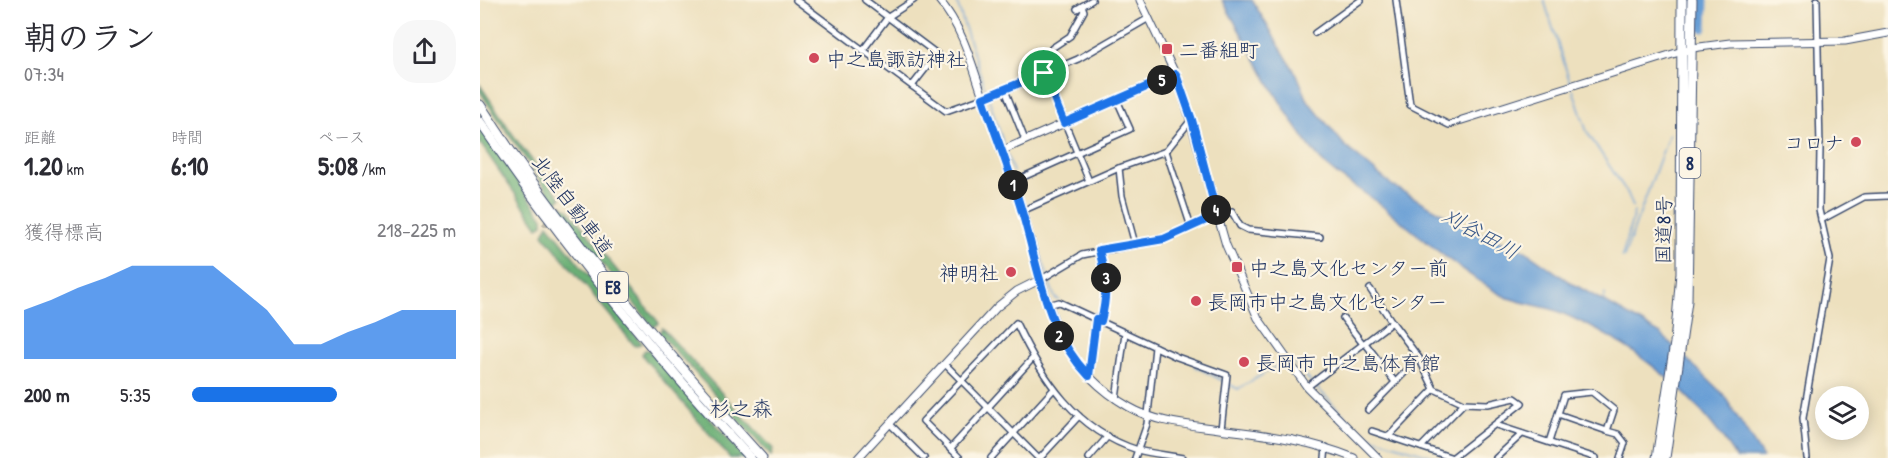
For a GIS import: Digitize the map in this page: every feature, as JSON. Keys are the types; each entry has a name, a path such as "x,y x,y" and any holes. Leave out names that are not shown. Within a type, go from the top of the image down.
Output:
{"highway":[{"name":"国道8号","path":"1665,458 1689,256 1687,50 1682,0"},
{"name":"国道8号","path":"1687,50 1692,0"},
{"name":"北陸自動車道","path":"480,105 542,194 614,288 762,458"},
{"name":"北陸自動車道","path":"480,122 581,262 658,356 750,458"},
{"name":"国道8号","path":"1657,458 1681,322"}],"street":[{"path":"796,0 946,111 1005,90 1064,65 1149,18"},
{"path":"865,0 937,54 912,86"},
{"path":"863,50 888,17 914,0"},
{"path":"939,0 962,34 1022,211 1039,280 1061,340 1089,376 1116,399 1149,416 1171,422 1299,440 1354,458"},
{"path":"1064,65 1051,52 1052,48 1070,36 1084,11 1079,8 1092,0"},
{"path":"1140,0 1176,74 1192,120 1232,262 1258,318 1307,387 1378,458"},
{"path":"1315,33 1361,0"},
{"path":"1396,0 1410,105 1449,125 1687,50 1730,43 1845,41 1888,33"},
{"path":"1807,458 1803,418 1830,259 1822,235 1818,210 1817,0"},
{"path":"1044,73 1089,181"},
{"path":"1001,151 1176,74"},
{"path":"1005,90 1025,140"},
{"path":"1012,182 1130,129 1117,100"},
{"path":"1022,211 1119,168 1166,151 1192,120"},
{"path":"1166,151 1191,227"},
{"path":"1119,168 1122,196 1135,244"},
{"path":"1821,220 1864,197 1888,196"},
{"path":"858,458 997,308 1017,291 1075,258 1099,250 1164,239 1217,215 1234,213 1240,226 1259,233 1320,237"},
{"path":"1089,376 1107,288 1099,250"},
{"path":"1370,289 1419,358 1434,389 1464,403 1488,404 1515,398 1522,403 1452,458 1372,431"},
{"path":"1048,305 1059,302 1155,347 1227,375 1221,429"},
{"path":"1343,318 1395,382"},
{"path":"1307,387 1392,322"},
{"path":"960,458 923,421 1016,323 1033,358 1053,390 1078,416 1108,436 1139,450 1184,458"},
{"path":"1116,399 1125,333"},
{"path":"1135,458 1149,416 1155,347"},
{"path":"950,448 1033,358"},
{"path":"1368,410 1419,358"},
{"path":"946,365 1039,458 1078,416"},
{"path":"1389,436 1434,389"},
{"path":"991,458 1053,390"},
{"path":"1549,442 1564,395 1592,392 1614,410 1607,431"},
{"path":"1421,447 1464,403"},
{"path":"1558,414 1618,434 1625,443 1620,458"},
{"path":"890,424 924,458"},
{"path":"1496,424 1596,458"},
{"path":"1497,458 1522,434"},
{"path":"1089,458 1108,436"},
{"path":"1325,458 1326,447"}],"green space":[{"path":"480,85 518,142 561,198 556,203 488,104 480,91"},
{"path":"480,126 543,218 543,224 538,227 480,143"},
{"path":"561,205 568,209 659,323 653,327 559,209"},
{"path":"548,224 642,343 635,346 543,234"},
{"path":"662,328 773,449 771,456 659,333"},
{"path":"645,350 649,350 745,458 730,458 645,359 642,354"}],"water":[{"path":"1222,0 1252,0 1298,77 1308,101 1346,147 1393,186 1476,232 1524,250 1568,281 1661,334 1723,394 1763,458 1736,458 1719,433 1680,389 1635,353 1584,323 1557,311 1514,300 1483,284 1333,171 1318,157 1287,112"}],"waterway":[{"path":"956,0 987,95"},
{"path":"1544,0 1570,82"},
{"path":"1703,28 1704,0"},
{"path":"1573,90 1587,132 1628,194 1633,207"},
{"path":"989,99 1004,146"},
{"path":"1639,216 1669,134"},
{"path":"1006,151 1013,172"},
{"path":"1023,202 1047,274"},
{"path":"1622,257 1634,212"},
{"path":"1624,257 1638,218"},
{"path":"1048,279 1055,298 1059,300"},
{"path":"1604,300 1605,294"},
{"path":"1195,366 1238,389 1285,361"},
{"path":"1293,362 1310,381"},
{"path":"1313,384 1364,435 1438,458"}],"tunnel":[{"path":"544,226 558,207"}],"place":[{"name":"二番組町","path":"1167,49"},
{"name":"中之島諏訪神社","path":"814,58"},
{"name":"コロナ","path":"1856,142"},
{"name":"中之島文化センター前","path":"1237,267"},
{"name":"神明社","path":"1011,272"},
{"name":"長岡市中之島文化センター","path":"1196,301"},
{"name":"長岡市 中之島体育館","path":"1244,362"}],"district":[{"name":"杉之森","path":"741,408"}],"route":[{"path":"1044,73 1064,123 1176,74 1192,120 1217,215 1164,239 1099,250 1107,280 1107,297 1101,321 1096,319 1089,376 1067,350 1057,332 1039,280 1022,211 983,98 1044,73"}],"water label":[{"name":"刈谷田川","path":"1481,233"}]}
